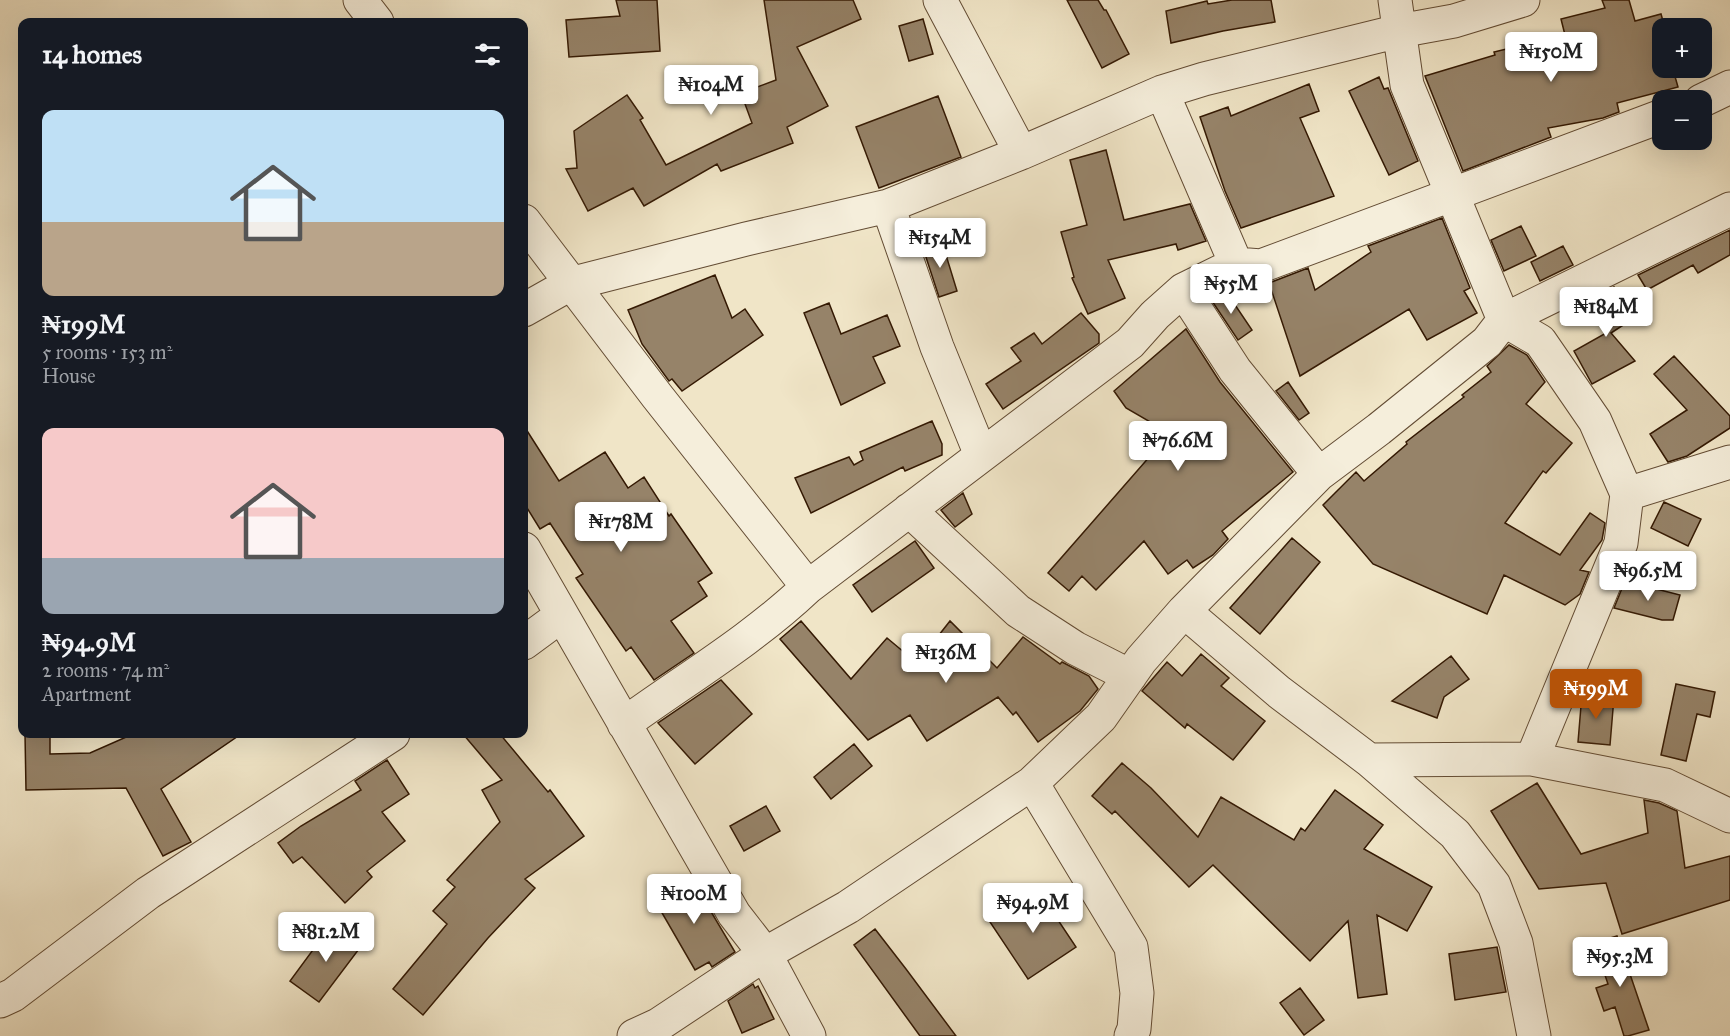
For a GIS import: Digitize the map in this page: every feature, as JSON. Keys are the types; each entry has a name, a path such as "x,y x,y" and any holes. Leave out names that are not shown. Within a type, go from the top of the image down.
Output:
{"street":[{"path":"360,0 374,18"},
{"path":"940,0 1021,153"},
{"path":"528,308 570,284 888,206 1021,153 1162,92 1397,15 1454,21 1523,0"},
{"path":"1397,15 1407,85 1504,320 1540,341 1595,421 1627,494 1621,543 1532,759"},
{"path":"1712,96 1730,87"},
{"path":"1162,92 1236,264"},
{"path":"624,724 670,690 731,651 783,611 808,587 1130,343 1155,315 1183,290 1236,264 1261,266 1652,120"},
{"path":"888,206 937,348 981,455"},
{"path":"634,1036 658,1025 765,954 848,907 1032,783 1101,717 1141,660 1184,611 1319,474 1487,342 1504,320 1730,209"},
{"path":"528,226 570,284 808,587"},
{"path":"1183,290 1235,370 1319,474"},
{"path":"1627,494 1730,462"},
{"path":"909,510 1018,611 1075,648 1130,676"},
{"path":"528,556 734,914 765,954 809,1036"},
{"path":"1184,611 1279,692 1369,760 1455,834 1494,885 1516,943 1534,1036"},
{"path":"528,640 562,615"},
{"path":"0,1001 13,995 148,894 387,738"},
{"path":"1369,760 1532,759 1665,785 1730,816"},
{"path":"1032,783 1131,947 1137,993 1134,1029 1131,1036"}],"building":[{"path":"616,0 657,0 660,51 569,57 566,20 620,16"},
{"path":"764,0 853,0 861,19 797,47 828,106 787,127 793,143 721,171 717,164 644,206 633,188 588,211 566,169 577,168 574,131 627,95 643,118 640,120 666,165 752,123 741,93 776,80"},
{"path":"1067,0 1098,0 1106,10 1129,54 1102,68"},
{"path":"1232,0 1271,0 1275,22 1171,43 1166,11 1207,1 1208,4"},
{"path":"1602,0 1629,0 1635,21 1661,14 1662,18 1652,18 1652,78 1675,78 1678,87 1652,90 1652,94 1617,103 1619,112 1603,118 1548,128 1551,137 1463,171 1425,76 1495,55 1494,52 1565,35 1561,19 1605,8"},
{"path":"923,19 933,54 909,61 899,26"},
{"path":"1379,77 1384,89 1388,88 1418,161 1389,175 1349,91"},
{"path":"1309,84 1319,111 1300,118 1334,196 1241,228 1225,191 1200,117 1228,107 1231,116"},
{"path":"938,96 961,157 879,188 856,127"},
{"path":"1106,150 1124,220 1190,204 1206,241 1178,250 1176,244 1108,260 1125,298 1088,314 1072,278 1074,277 1061,232 1087,225 1070,160"},
{"path":"1442,218 1470,288 1464,291 1477,313 1427,340 1409,309 1300,376 1269,283 1308,268 1315,290 1371,252 1368,246"},
{"path":"1521,226 1536,256 1504,271 1491,240"},
{"path":"1730,230 1730,255 1698,273 1693,265 1647,290 1638,275"},
{"path":"942,242 957,291 939,297 923,248"},
{"path":"1563,246 1573,265 1540,281 1531,262"},
{"path":"715,275 732,318 745,309 763,335 682,391 672,379 669,381 642,344 628,310"},
{"path":"1614,287 1634,318 1611,333 1635,361 1592,384 1574,351 1608,332 1588,300"},
{"path":"1225,290 1252,330 1238,340 1210,298"},
{"path":"829,303 841,334 887,315 900,346 873,357 885,383 841,405 804,313"},
{"path":"1081,313 1099,334 1099,343 1003,409 986,384 1021,361 1011,348 1034,333 1042,344"},
{"path":"1186,329 1220,382 1293,472 1222,531 1228,539 1213,555 1193,568 1187,560 1168,574 1144,541 1096,590 1082,576 1069,591 1048,573 1151,455 1145,448 1166,431 1126,408 1114,391"},
{"path":"1509,345 1527,355 1545,382 1526,404 1572,443 1546,473 1543,471 1505,523 1560,555 1590,513 1605,523 1602,540 1580,570 1589,572 1580,594 1565,605 1504,575 1487,614 1373,564 1323,505 1356,472 1364,481 1407,444 1406,442 1464,397 1462,395 1491,372 1487,366"},
{"path":"1674,356 1730,416 1730,428 1687,456 1668,462 1650,434 1687,410 1654,374"},
{"path":"1288,382 1309,413 1299,420 1276,391"},
{"path":"932,421 942,444 942,455 905,471 903,467 811,513 795,478 849,457 854,465 863,460 860,452"},
{"path":"528,432 559,481 605,452 628,488 644,477 669,516 671,514 712,573 698,582 707,596 671,621 694,653 654,680 631,647 626,651 576,578 583,574 550,523 540,529 528,510"},
{"path":"963,493 972,514 955,527 941,510"},
{"path":"1664,502 1701,519 1688,546 1651,528"},
{"path":"1292,538 1320,562 1260,634 1230,608"},
{"path":"915,541 934,568 872,612 853,585"},
{"path":"1625,581 1680,595 1673,620 1662,620 1614,608"},
{"path":"801,621 851,679 887,638 917,663 950,621 997,668 1023,637 1060,664 1062,662 1089,676 1098,689 1080,711 1038,742 1016,712 1013,715 998,697 927,741 910,715 868,740 780,639"},
{"path":"1201,654 1229,678 1221,686 1265,721 1233,760 1187,724 1185,728 1142,691 1167,662 1182,676"},
{"path":"1451,656 1469,679 1444,697 1437,718 1392,701"},
{"path":"721,680 752,714 695,764 658,723"},
{"path":"1676,684 1715,692 1710,717 1697,714 1686,761 1661,755"},
{"path":"1582,694 1614,697 1610,745 1578,742"},
{"path":"25,738 50,738 50,754 90,753 124,738 235,738 161,789 191,842 163,856 126,788 26,790"},
{"path":"466,738 503,738 548,792 550,790 584,836 525,879 535,888 488,938 423,1015 393,989 447,924 433,911 455,887 447,880 500,822 482,790 502,780"},
{"path":"854,744 872,766 831,799 814,777"},
{"path":"387,760 409,794 382,812 405,841 367,871 372,877 345,903 302,857 293,863 278,843 301,826 361,790 355,781"},
{"path":"1122,763 1151,788 1198,837 1221,797 1294,840 1301,828 1305,831 1335,790 1383,825 1364,849 1432,887 1407,931 1377,915 1387,994 1358,998 1348,921 1310,961 1213,865 1189,887 1115,811 1112,814 1092,796"},
{"path":"1537,783 1581,854 1648,833 1644,800 1659,803 1677,811 1685,868 1730,856 1730,900 1622,934 1606,883 1539,889 1491,811"},
{"path":"766,806 780,831 744,851 730,826"},
{"path":"691,878 735,952 712,967 709,962 695,970 654,899"},
{"path":"1038,890 1076,947 1028,979 990,922"},
{"path":"332,924 362,945 319,1002 290,981"},
{"path":"875,929 956,1036 920,1036 854,945"},
{"path":"1617,936 1649,1030 1628,1036 1624,1036 1615,1007 1604,1011 1596,988 1608,984 1594,943"},
{"path":"1497,947 1506,992 1455,1000 1449,954"},
{"path":"753,984 755,988 758,986 774,1019 742,1033 728,1001"},
{"path":"1300,988 1324,1020 1304,1035 1280,1003"}]}
